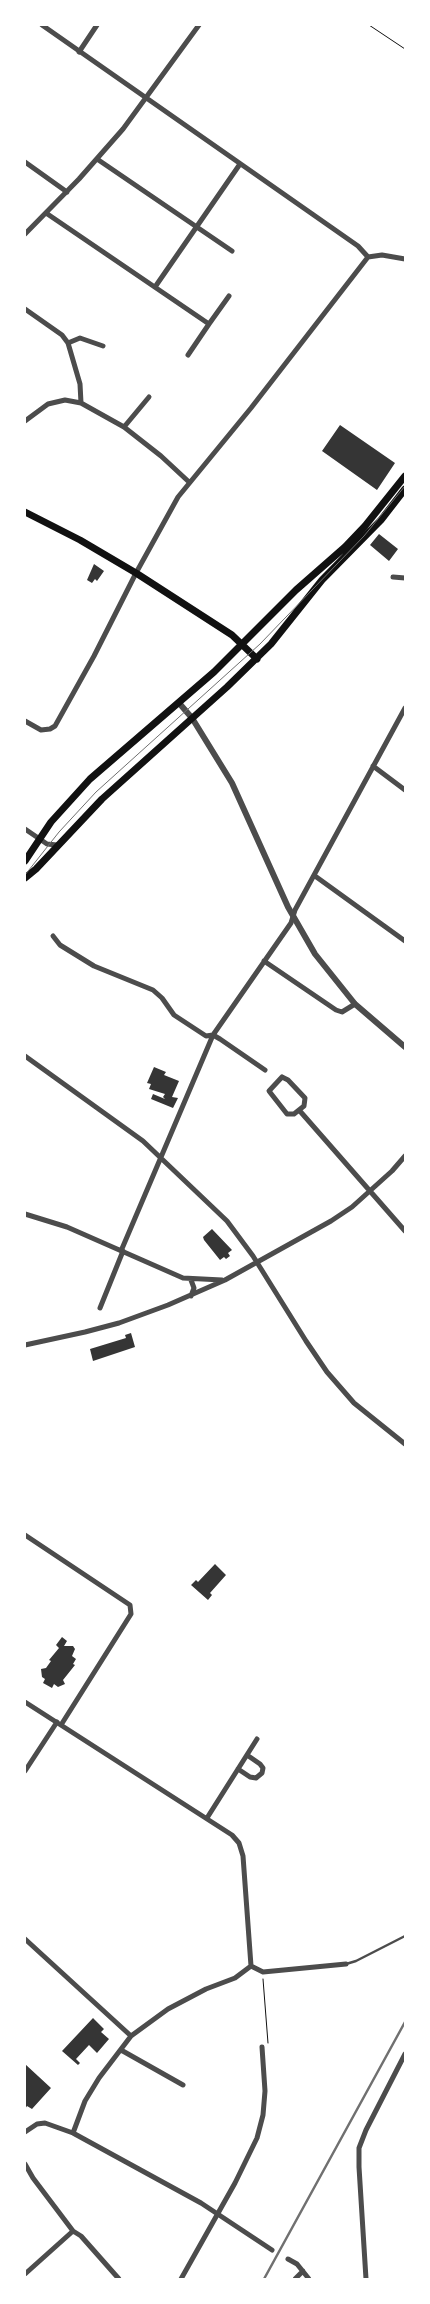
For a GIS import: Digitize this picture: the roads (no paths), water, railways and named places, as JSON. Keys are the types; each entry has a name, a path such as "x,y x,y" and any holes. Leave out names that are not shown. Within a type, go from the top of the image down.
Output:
{"main road":[{"path":"25,861 62,809 90,779 179,703 243,644 296,590 362,529 405,476"},
{"path":"25,878 114,788 271,644 322,580 381,520 405,489"},
{"path":"25,512 80,540 136,573 232,635 256,659"}],"street":[{"path":"42,25 358,246 368,257"},
{"path":"79,52 97,25"},
{"path":"25,234 97,158 146,98 199,25"},
{"path":"97,158 232,251"},
{"path":"25,162 66,192"},
{"path":"155,288 198,228 240,164"},
{"path":"46,213 209,324"},
{"path":"25,721 41,730 50,729 55,726 94,656 169,512 190,482 251,408 368,257 382,254 405,258"},
{"path":"188,355 229,296"},
{"path":"25,309 62,335 68,343 80,384 80,403"},
{"path":"68,343 80,338 103,346"},
{"path":"124,427 149,396"},
{"path":"25,421 48,404 64,400 80,403 124,427 190,482"},
{"path":"393,578 405,578"},
{"path":"179,703 192,718 232,783 294,918 315,954 355,1004 405,1047"},
{"path":"100,1308 126,1241 213,1035 294,918 295,910 405,708"},
{"path":"372,766 405,790"},
{"path":"25,829 47,844 57,845"},
{"path":"315,876 405,941"},
{"path":"53,936 60,946 94,966 153,990 162,998 174,1015 206,1036 213,1035 252,1059 264,1070"},
{"path":"264,961 336,1010 342,1012 355,1004"},
{"path":"25,1056 132,1132 162,1158 227,1221 258,1263 327,1372 354,1403 405,1444"},
{"path":"282,1077 288,1080 304,1098 306,1102 299,1110 294,1114 287,1114 269,1091 274,1081 282,1077"},
{"path":"299,1110 405,1231"},
{"path":"25,1345 85,1332 119,1322 191,1296 225,1280 331,1221 370,1192 405,1156"},
{"path":"25,1214 67,1227 168,1273 191,1280 225,1280"},
{"path":"191,1280 194,1288 191,1296"},
{"path":"25,1535 130,1604 131,1614 59,1724 25,1771"},
{"path":"25,1702 232,1835 241,1850 251,1966"},
{"path":"207,1818 257,1739"},
{"path":"238,1769 250,1777 256,1778 262,1773 263,1768 260,1764 247,1755"},
{"path":"25,1939 131,2036"},
{"path":"251,1966 262,1972 346,1964"},
{"path":"73,2133 86,2100 99,2078 131,2036 168,2010 206,1989 235,1978 251,1966"},
{"path":"181,2279 253,2147 261,2125 265,2092 262,2047"},
{"path":"121,2050 183,2085"},
{"path":"366,2279 358,2167 359,2148 366,2130 405,2054"},
{"path":"25,2132 37,2124 45,2123 73,2133 218,2213 272,2250"},
{"path":"25,2164 33,2178 73,2231 81,2236 118,2279"},
{"path":"25,2274 73,2231"},
{"path":"288,2259 303,2271 309,2279"},
{"path":"296,2279 303,2271"}],"lane":[{"path":"346,1964 356,1961 405,1936"}],"tram line":[{"path":"25,875 59,832 96,792 260,644 364,536 405,486"}],"railway":[{"path":"264,2279 405,2022"}]}
